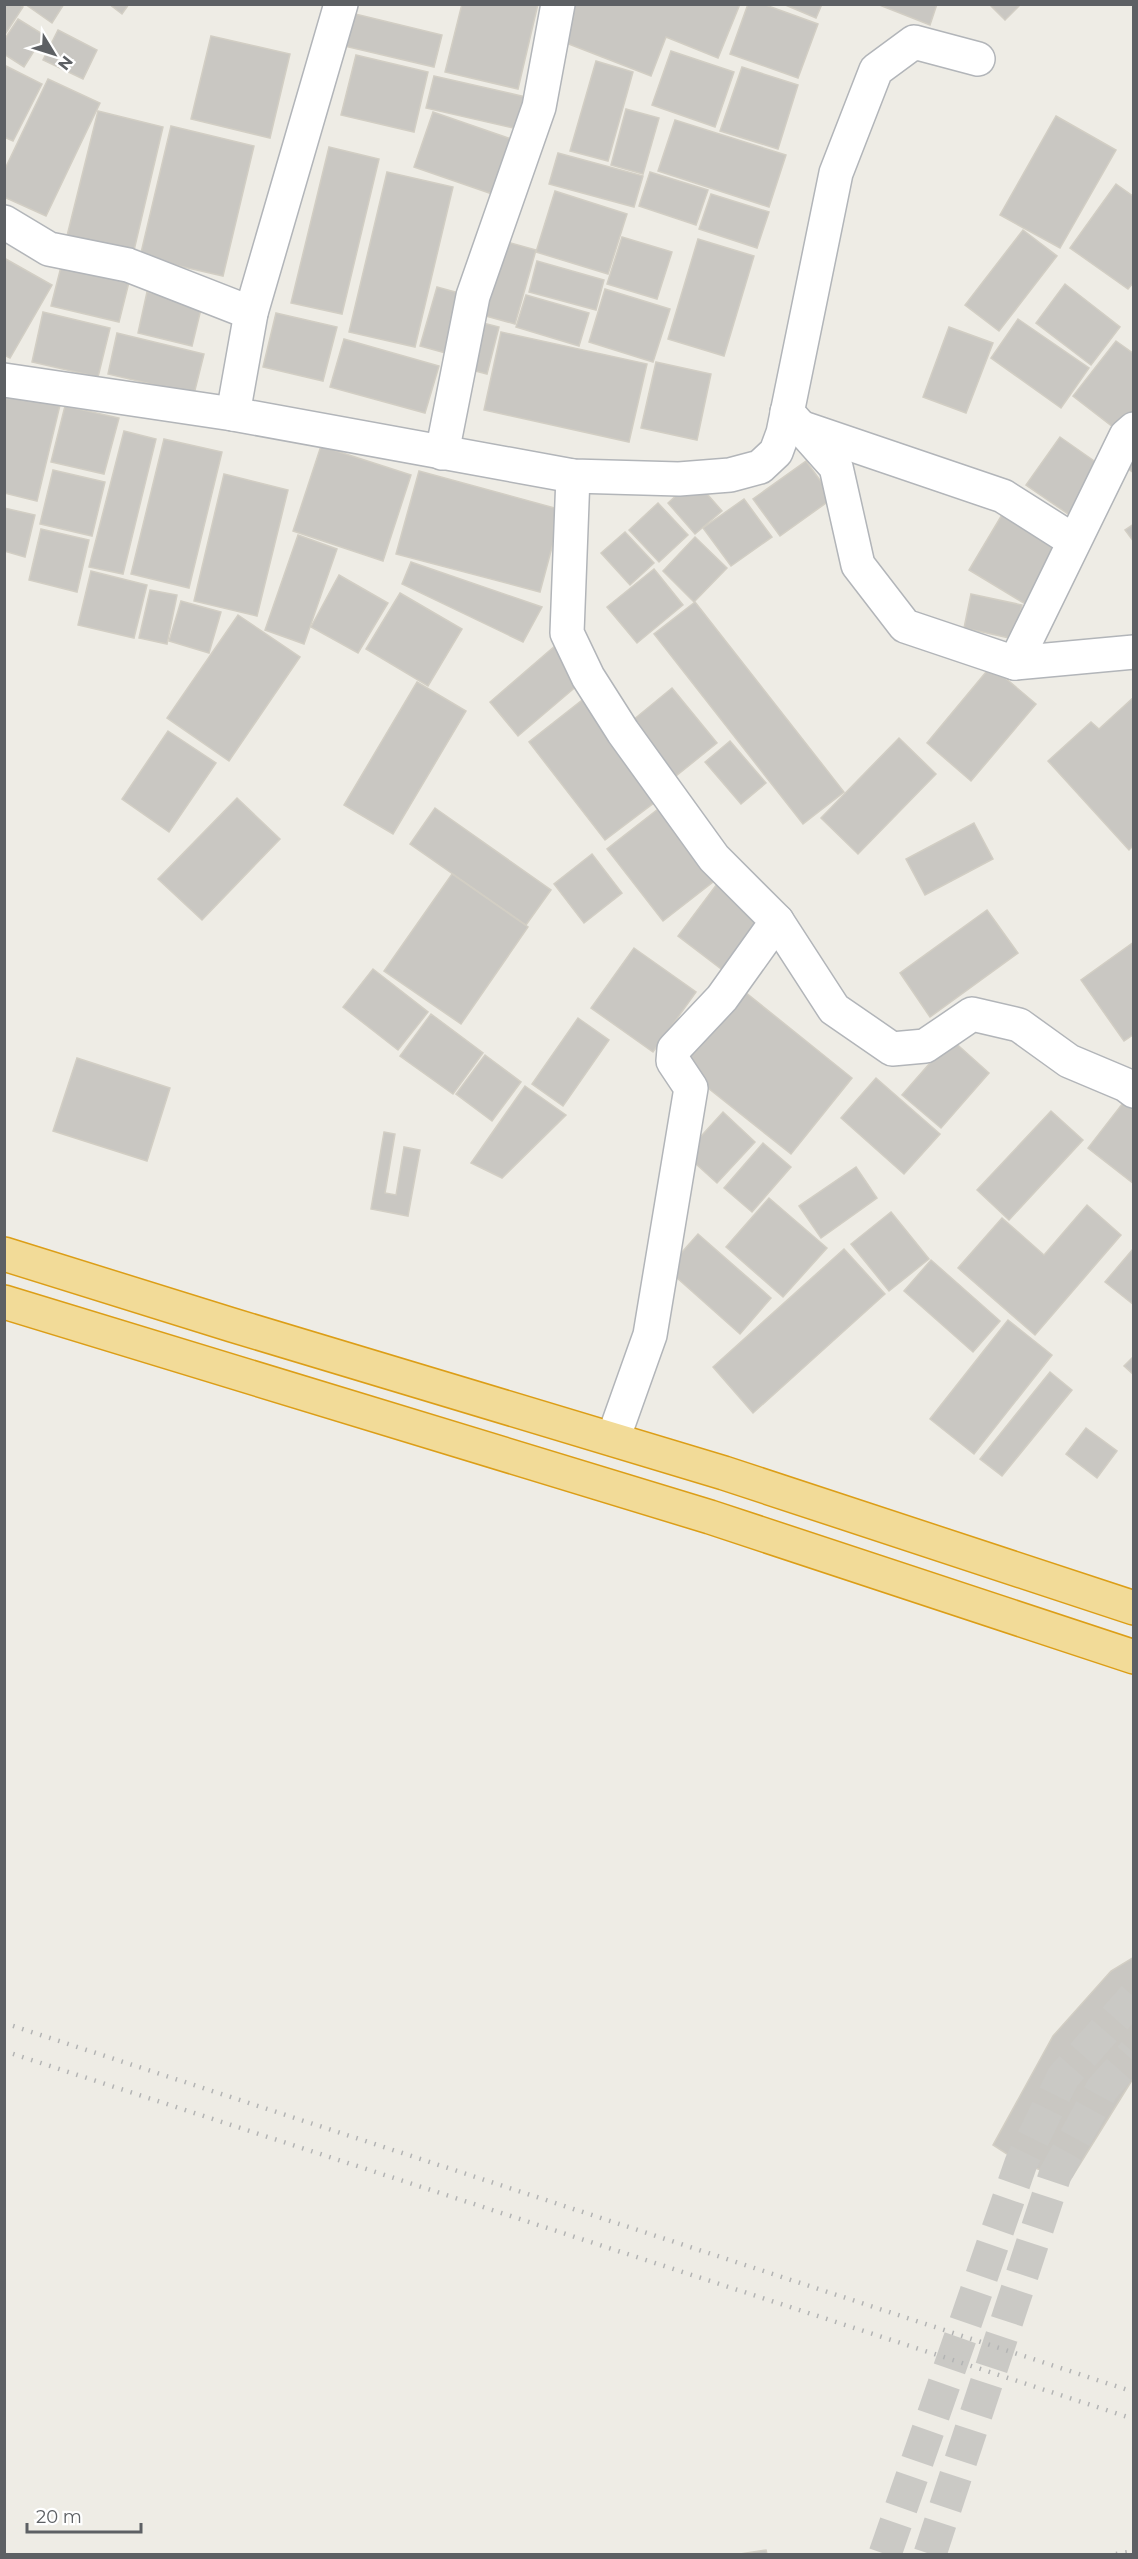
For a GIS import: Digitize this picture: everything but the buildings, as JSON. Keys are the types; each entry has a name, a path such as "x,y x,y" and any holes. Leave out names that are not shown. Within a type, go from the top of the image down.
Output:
{"highway":[{"path":"4,1254 243,1329 724,1473 1134,1608"},
{"path":"4,1302 710,1517 1134,1657"}],"street":[{"path":"233,414 251,313 341,4"},
{"path":"442,453 473,296 539,107 558,4"},
{"path":"4,380 233,414 573,476 680,479 730,475 760,467 776,452 794,420 836,173 876,70 914,42 978,59"},
{"path":"4,222 49,249 128,265 251,313"},
{"path":"794,420 1003,496 1074,541"},
{"path":"794,420 836,467 858,564 905,626 1015,663 1134,652"},
{"path":"1015,663 1126,436 1134,429"},
{"path":"573,476 567,633 588,677 623,732 707,848 777,921 834,1009 892,1049 925,1046 972,1014 1019,1024 1069,1061 1126,1085 1134,1091"},
{"path":"613,1439 650,1335 691,1088 673,1061 674,1049 722,998 777,921"}],"tunnel":[{"path":"885,2554 1021,2163 1063,2077 1134,1997"},
{"path":"930,2554 1055,2175 1102,2089 1134,2053"}],"railway":[{"path":"4,2023 1134,2392"},
{"path":"4,2051 1134,2419"},
{"path":"1116,2554 1134,2551"}]}
